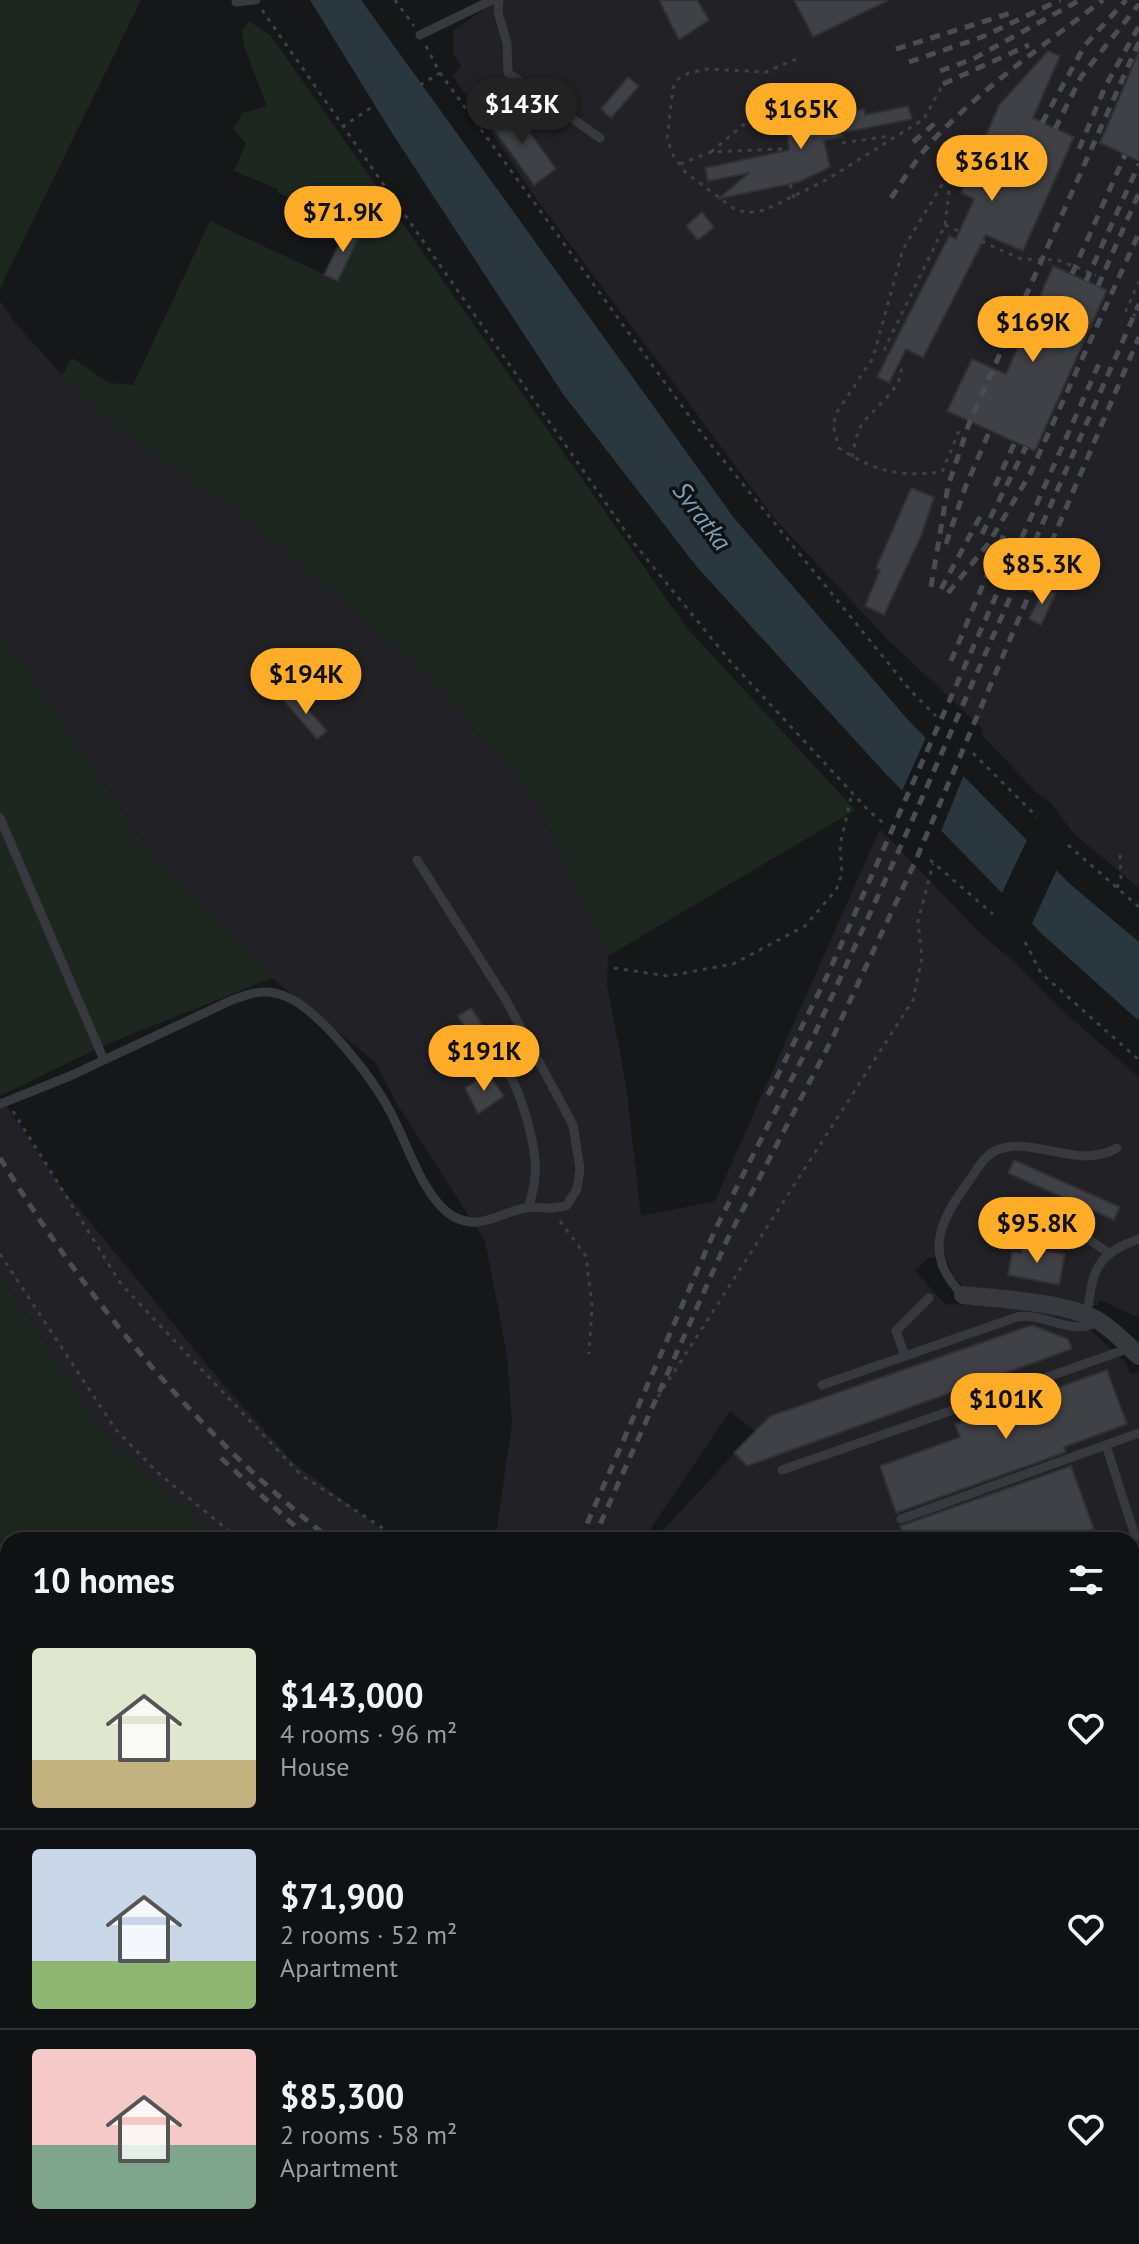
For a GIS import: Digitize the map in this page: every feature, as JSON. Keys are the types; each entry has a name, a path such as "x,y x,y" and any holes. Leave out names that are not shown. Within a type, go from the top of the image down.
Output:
{"street":[{"path":"963,1295 1022,1302 1093,1318 1134,1352"}],"lane":[{"path":"235,4 256,0"},
{"path":"420,35 492,0"},
{"path":"499,0 498,12 507,43 508,73 600,138"},
{"path":"0,818 104,1060"},
{"path":"3,1102 104,1060 232,1000 261,992 283,994 310,1012 368,1081 389,1110 440,1206 465,1221 478,1222 529,1207 549,1210 567,1205 577,1189 580,1169 573,1125 514,1013 417,860"},
{"path":"506,1070 516,1084 530,1136 536,1173 529,1207"},
{"path":"963,1295 941,1265 940,1235 950,1206 988,1155 1014,1147 1081,1157 1103,1156 1117,1148"},
{"path":"1018,1215 1079,1233 1109,1253"},
{"path":"822,1385 1024,1316 1081,1327 1093,1318 1093,1273 1109,1253 1139,1239"},
{"path":"905,1356 896,1331 929,1298"},
{"path":"782,1470 1134,1352"},
{"path":"901,1519 1139,1433"},
{"path":"1106,1445 1133,1532"}],"path":[{"path":"256,0 633,542 730,661 852,793 887,826"},
{"path":"395,0 420,35 440,73 703,435 910,690 936,716"},
{"path":"796,59 766,72 707,69 678,79 670,103 667,139 685,172 733,208 747,213 765,210 794,198 924,119 943,84"},
{"path":"420,85 440,73"},
{"path":"342,127 375,105"},
{"path":"711,152 748,121 798,107"},
{"path":"842,143 894,136"},
{"path":"680,164 711,152 781,149 794,198"},
{"path":"959,431 942,472 907,476 879,470 852,457 839,448 833,425 837,412 873,358 903,249 962,152"},
{"path":"852,457 861,427 902,373 900,364 885,354 885,348 945,225 952,172"},
{"path":"945,225 1021,259 1058,260 1096,275"},
{"path":"1139,281 1126,311 1139,317"},
{"path":"973,753 1037,817"},
{"path":"614,968 668,976 733,964 805,926 836,890 842,874 840,845 852,793"},
{"path":"1068,845 1139,907"},
{"path":"1117,888 1121,879 1120,854"},
{"path":"658,1397 913,1000 922,958 918,921 931,862 993,914"},
{"path":"1025,942 1041,973 1139,1060"},
{"path":"3,1102 121,1284 301,1475 389,1532"},
{"path":"549,1210 575,1238 586,1256 592,1306 589,1354"},
{"path":"0,1254 116,1430 157,1472 230,1532"}],"shaded area":[{"path":"0,0 141,0 0,288"},
{"path":"497,0 1139,0 1139,888 1073,833 1051,803 1037,793 981,734 983,729 888,640 775,519 535,197 453,76 461,66 453,53 453,31"},
{"path":"249,21 271,36 686,627 855,810 608,956 538,801 433,680 239,512 133,440 62,375 72,358 109,383 133,385 210,221 338,281 361,232 277,192 278,189 234,171 246,144 233,128 243,113 267,106 245,49 242,31"},
{"path":"0,301 62,375 133,440 239,512 433,680 538,801 608,956 607,985 626,1085 641,1216 715,1201 880,829 983,936 1139,1077 1139,1318 1100,1300 1098,1305 1078,1306 963,1286 954,1277 944,1254 927,1259 915,1271 945,1304 1022,1307 1082,1322 1126,1363 1130,1373 1139,1373 1139,1532 661,1532 755,1431 730,1411 648,1532 496,1532 512,1424 507,1355 485,1241 397,1104 375,1062 272,978 156,862 0,632"},
{"path":"0,632 156,862 272,978 107,1044 0,1096"},
{"path":"0,1096 58,1183 222,1383 294,1463 385,1532 214,1532 109,1443 0,1276"},
{"path":"0,1276 109,1443 214,1532 0,1532"}],"water":[{"name":"Svratka","path":"310,0 361,0 734,518 909,721 1070,884 1139,942 1139,1021 1042,934 885,773 697,567 563,394 392,133"}],"pier":[{"path":"928,733 965,772 940,834 901,793"},
{"path":"1028,838 1058,867 1030,928 1000,897"}],"building":[{"path":"659,0 697,0 709,20 679,40"},
{"path":"794,0 889,0 813,37"},
{"path":"1048,51 1060,56 1033,118 1074,137 1023,251 986,235 923,358 906,349 889,383 877,377 949,236 956,239 974,199 961,193 999,105"},
{"path":"1139,51 1139,161 1100,143"},
{"path":"628,77 639,86 611,118 601,109"},
{"path":"511,106 556,169 534,185 489,123"},
{"path":"908,106 912,119 842,133 843,137 824,141 830,167 799,182 718,199 749,173 708,181 705,168 789,150 786,122 864,109 865,115"},
{"path":"702,212 714,227 698,240 686,226"},
{"path":"348,226 361,232 338,281 324,275"},
{"path":"1053,266 1107,290 1035,451 947,411 972,359 1006,374"},
{"path":"911,488 934,497 922,534 884,615 865,606 880,570 876,568"},
{"path":"1044,587 1056,593 1041,625 1029,619"},
{"path":"294,693 327,731 317,739 284,701"},
{"path":"471,1008 506,1060 481,1076 453,1034 464,1026 458,1016"},
{"path":"488,1073 504,1096 478,1114 465,1088"},
{"path":"1014,1160 1120,1207 1114,1220 1008,1173"},
{"path":"1022,1247 1065,1254 1059,1285 1008,1275 1012,1252 1021,1253"},
{"path":"1032,1325 1068,1339 1072,1349 747,1466 734,1453 770,1416"},
{"path":"1107,1370 1127,1424 1064,1447 1066,1452 896,1513 880,1466 960,1437 955,1424"},
{"path":"1071,1466 1094,1529 1086,1532 902,1532 900,1526"}],"railway":[{"path":"909,62 982,37 1060,0"},
{"path":"940,71 973,59 1080,0"},
{"path":"891,198 923,152 954,119 1016,66 1103,0"},
{"path":"1042,123 1085,45 1126,0"},
{"path":"1055,129 1081,77 1139,4"},
{"path":"896,49 1011,13"},
{"path":"1079,149 1105,87 1139,26"},
{"path":"931,587 948,486 970,421 1139,42"},
{"path":"943,84 1029,45"},
{"path":"913,142 940,119"},
{"path":"1072,274 1125,155"},
{"path":"1086,281 1139,164"},
{"path":"1098,286 1139,193"},
{"path":"948,593 988,544 1030,474 1139,233"},
{"path":"583,1532 715,1230 816,1031 900,848 1139,304"},
{"path":"597,1532 728,1238 832,1039 915,862 1139,337"},
{"path":"768,1095 828,974 1102,357"},
{"path":"946,544 965,488 990,430"},
{"path":"995,486 1015,442"},
{"path":"982,534 1026,447"},
{"path":"941,589 981,515"},
{"path":"951,661 1005,532"},
{"path":"0,1158 71,1264 149,1364 236,1456 321,1532"},
{"path":"221,1458 301,1532"}]}
